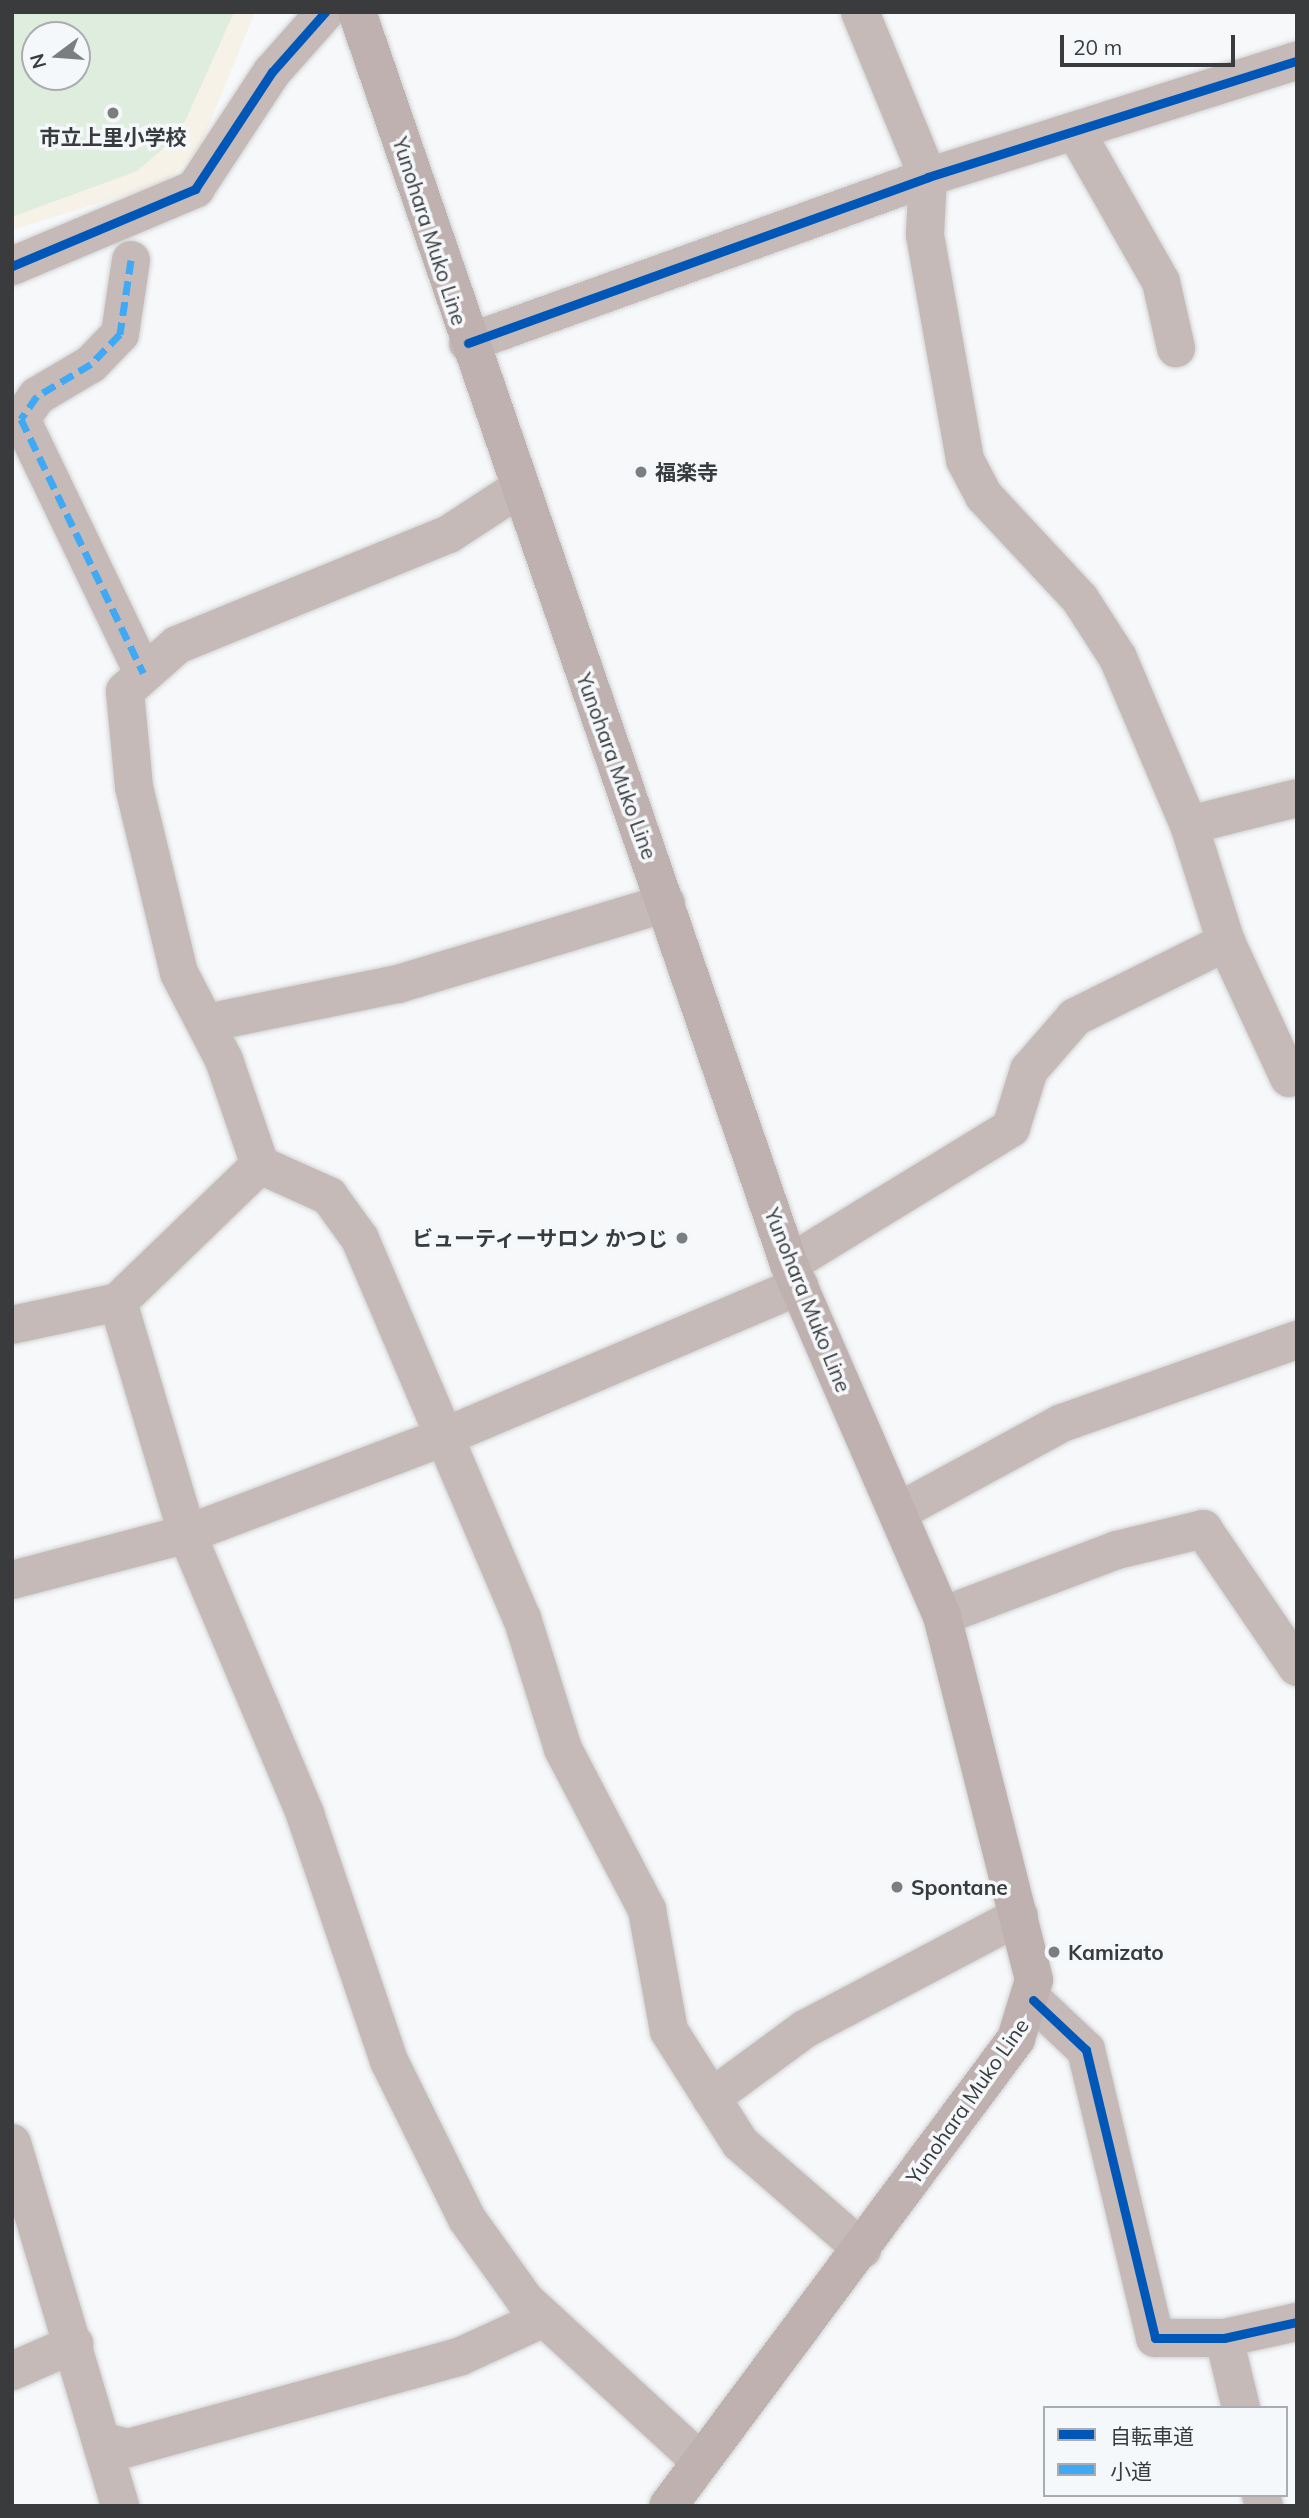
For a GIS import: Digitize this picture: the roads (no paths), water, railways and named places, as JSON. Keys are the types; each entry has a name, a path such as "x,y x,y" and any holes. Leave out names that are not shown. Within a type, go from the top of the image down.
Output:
{"main road":[{"name":"Yunohara Muko Line","path":"357,12 518,489 666,903 794,1275 942,1616 1031,1961 1033,2000 1016,2039 668,2506"}],"street":[{"path":"12,266 195,189 272,72 325,12"},
{"path":"860,12 928,177 925,235 964,460 984,496 1080,599 1118,659 1189,825 1226,942 1289,1078"},
{"path":"468,343 928,177 1077,134 1297,61"},
{"path":"1077,134 1161,282 1176,348"},
{"path":"131,260 120,334 91,363 37,396 21,419 143,673"},
{"path":"518,489 449,534 177,645 124,691 134,787 179,973 206,1023 260,1165 329,1196 360,1239 522,1618 563,1749 648,1910 669,2031 740,2143 862,2249"},
{"path":"1189,825 1297,798"},
{"path":"206,1023 398,984 666,903"},
{"path":"12,1580 187,1534 446,1436 794,1275 1011,1128 1029,1070 1075,1017 1226,942"},
{"path":"12,1325 118,1302 260,1165"},
{"path":"118,1302 187,1534 305,1814 389,2062 467,2219 544,2318 701,2462"},
{"path":"898,1512 1062,1423 1297,1340"},
{"path":"942,1616 1117,1550 1203,1529 1297,1667"},
{"path":"711,2098 805,2029 1019,1916"},
{"path":"1033,2000 1086,2050 1155,2338 1224,2337 1297,2322"},
{"path":"12,2143 104,2442 120,2506"},
{"path":"104,2442 128,2448 461,2356 544,2318"},
{"path":"1224,2337 1241,2406"},
{"path":"12,2371 74,2344"}],"place":[{"name":"市立上里小学校","path":"113,113"},
{"name":"福楽寺","path":"641,472"},
{"name":"ビューティーサロン かつじ","path":"682,1238"},
{"name":"Spontane","path":"897,1887"},
{"name":"Kamizato","path":"1054,1952"}]}
